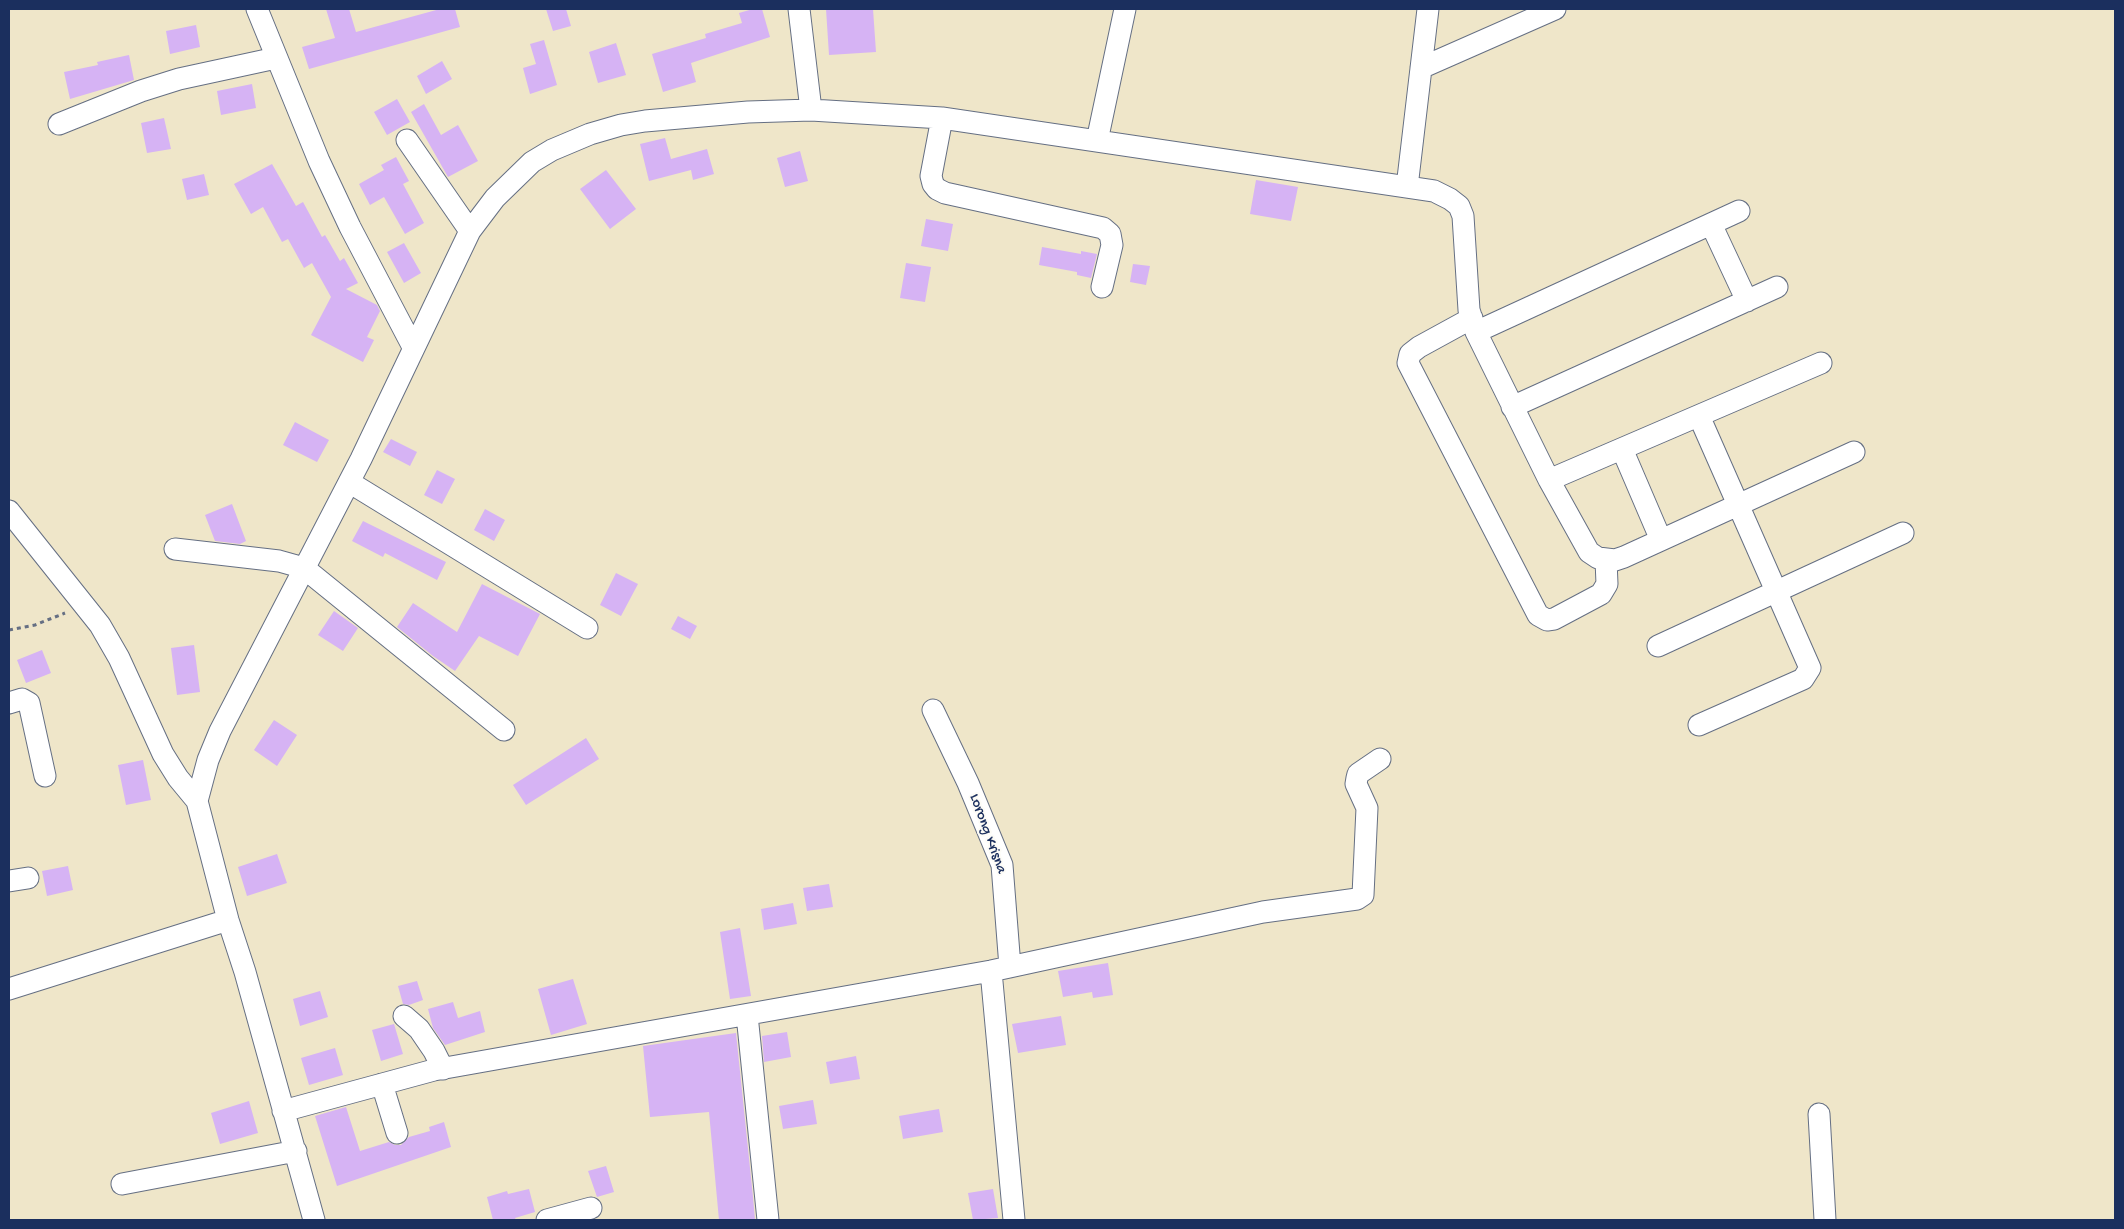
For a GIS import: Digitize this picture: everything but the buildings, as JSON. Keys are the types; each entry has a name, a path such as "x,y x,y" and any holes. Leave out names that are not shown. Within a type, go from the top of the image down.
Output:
{"street":[{"path":"257,9 302,122 350,227 414,348"},
{"path":"798,9 811,110"},
{"path":"1097,141 1125,9"},
{"path":"1407,187 1428,9"},
{"path":"1421,68 1555,9"},
{"path":"59,124 142,91 179,79 276,58"},
{"path":"197,801 208,760 220,730 349,482 470,231 495,198 532,162 552,150 590,134 621,125 645,121 748,112 811,110 942,118 1434,191 1459,206 1463,216 1470,310 1474,325 1549,480 1589,552 1598,558 1606,560 1624,557 1854,452"},
{"path":"942,118 931,176 933,184 944,192 1103,228 1110,234 1112,245 1102,287"},
{"path":"407,140 470,231"},
{"path":"1606,560 1607,584 1601,594 1554,620 1547,620 1538,615 1408,363 1410,354 1419,346 1474,325 1739,211"},
{"path":"1711,224 1747,301"},
{"path":"1512,406 1777,288"},
{"path":"1549,480 1822,364"},
{"path":"1698,725 1802,679 1810,668 1699,416"},
{"path":"1622,449 1662,540"},
{"path":"349,482 587,628"},
{"path":"9,511 84,603 111,642 163,754 178,778 197,801 228,920 245,972 314,1220"},
{"path":"1658,646 1902,533"},
{"path":"175,549 239,558 279,561 304,568 504,730"},
{"path":"9,703 22,699 29,703 45,776"},
{"name":"Lorong Krisna","path":"933,710 968,783 1002,865 1001,969 1014,1220"},
{"path":"283,1111 443,1069 1001,969 1263,912 1358,899 1363,895 1367,808 1356,784 1358,774 1380,759"},
{"path":"9,989 228,920"},
{"path":"747,1015 768,1220"},
{"path":"404,1016 419,1029 434,1051 443,1069"},
{"path":"382,1084 397,1133"},
{"path":"1819,1114 1825,1220"},
{"path":"122,1184 296,1151"},
{"path":"547,1220 591,1208"}],"path":[{"path":"9,630 53,619 84,603"}]}
